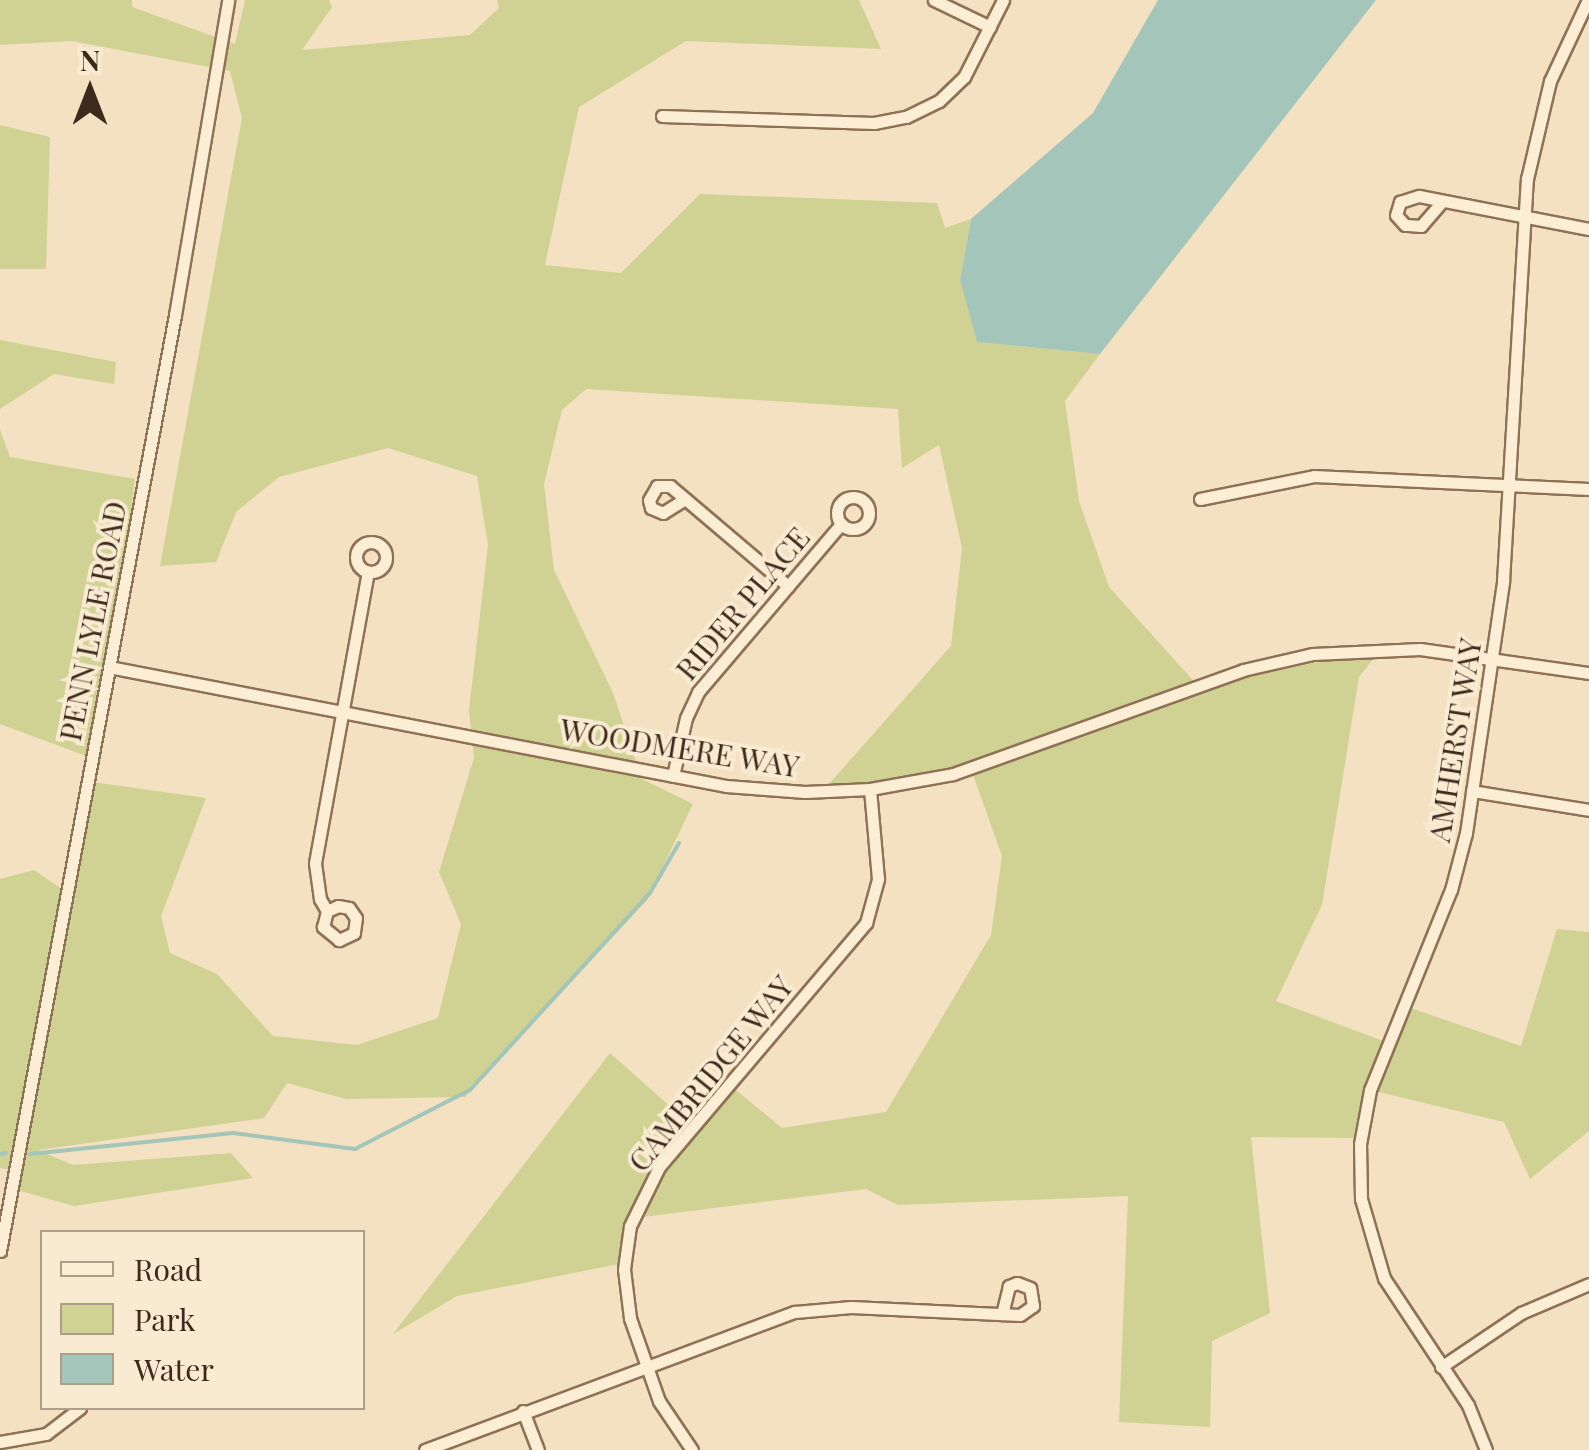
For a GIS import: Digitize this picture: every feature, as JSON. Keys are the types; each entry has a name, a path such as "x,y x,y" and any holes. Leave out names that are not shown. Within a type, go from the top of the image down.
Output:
{"street":[{"name":"PENN LYLE ROAD","path":"0,1250 228,0"},
{"path":"934,0 990,27"},
{"path":"662,116 874,123 906,118 953,89 1003,0"},
{"name":"AMHERST WAY","path":"1486,1450 1468,1405 1397,1303 1374,1253 1361,1200 1360,1144 1370,1090 1456,874 1493,658 1524,218 1540,111 1561,52 1588,0"},
{"path":"1440,204 1589,228"},
{"path":"1200,498 1314,476 1589,490"},
{"path":"685,499 788,586"},
{"name":"RIDER PLACE","path":"673,776 686,718 698,692 841,524"},
{"path":"328,911 316,880 316,846 368,572"},
{"name":"WOODMERE WAY","path":"109,667 340,714 769,790 870,789 991,763 1278,660 1384,648 1493,658 1589,673"},
{"name":"CAMBRIDGE WAY","path":"692,1450 659,1401 625,1291 626,1247 636,1208 658,1167 866,923 878,879 870,789"},
{"path":"1472,791 1589,810"},
{"path":"1442,1367 1520,1312 1589,1284"},
{"path":"426,1450 768,1320 823,1308 1002,1314"},
{"path":"0,1442 46,1434 77,1410"},
{"path":"523,1411 538,1450"}],"green space":[{"path":"0,0 132,0 132,7 235,44 245,0 329,0 332,7 302,50 470,35 499,8 497,0 859,0 881,49 686,41 579,107 545,265 621,273 700,194 937,203 945,228 971,219 960,280 977,342 1100,354 1065,401 1079,501 1109,587 1199,687 1381,649 1359,677 1322,905 1276,1001 1386,1042 1402,1005 1521,1046 1557,929 1589,932 1589,1131 1530,1179 1504,1122 1370,1090 1362,1138 1251,1137 1270,1313 1212,1341 1210,1427 1119,1422 1128,1196 898,1205 866,1189 635,1218 624,1263 457,1296 393,1334 610,1053 691,1125 731,1086 782,1128 886,1112 991,935 1002,856 972,772 822,792 951,646 962,548 939,445 902,468 898,409 586,389 562,410 544,484 554,570 613,693 642,779 693,804 647,900 465,1097 346,1099 287,1083 264,1118 38,1150 73,1165 231,1153 253,1178 74,1206 10,1188 11,1170 0,1168 0,879 34,870 69,894 92,782 206,798 161,916 170,953 217,974 273,1036 357,1045 438,1018 461,924 439,872 474,758 469,710 488,545 477,476 388,448 279,477 236,512 216,562 160,566 242,118 230,71 72,41 0,45"},
{"path":"0,125 50,137 46,269 0,269"},
{"path":"0,340 116,362 114,384 54,374 0,409"},
{"path":"0,430 10,457 135,479 97,760 0,724"}],"water":[{"path":"1158,0 1376,0 1100,354 977,342 960,280 971,219 1093,113"}],"waterway":[{"path":"30,1154 233,1133 355,1149 470,1090 650,893 679,843"},
{"path":"0,1154 6,1153"}]}
